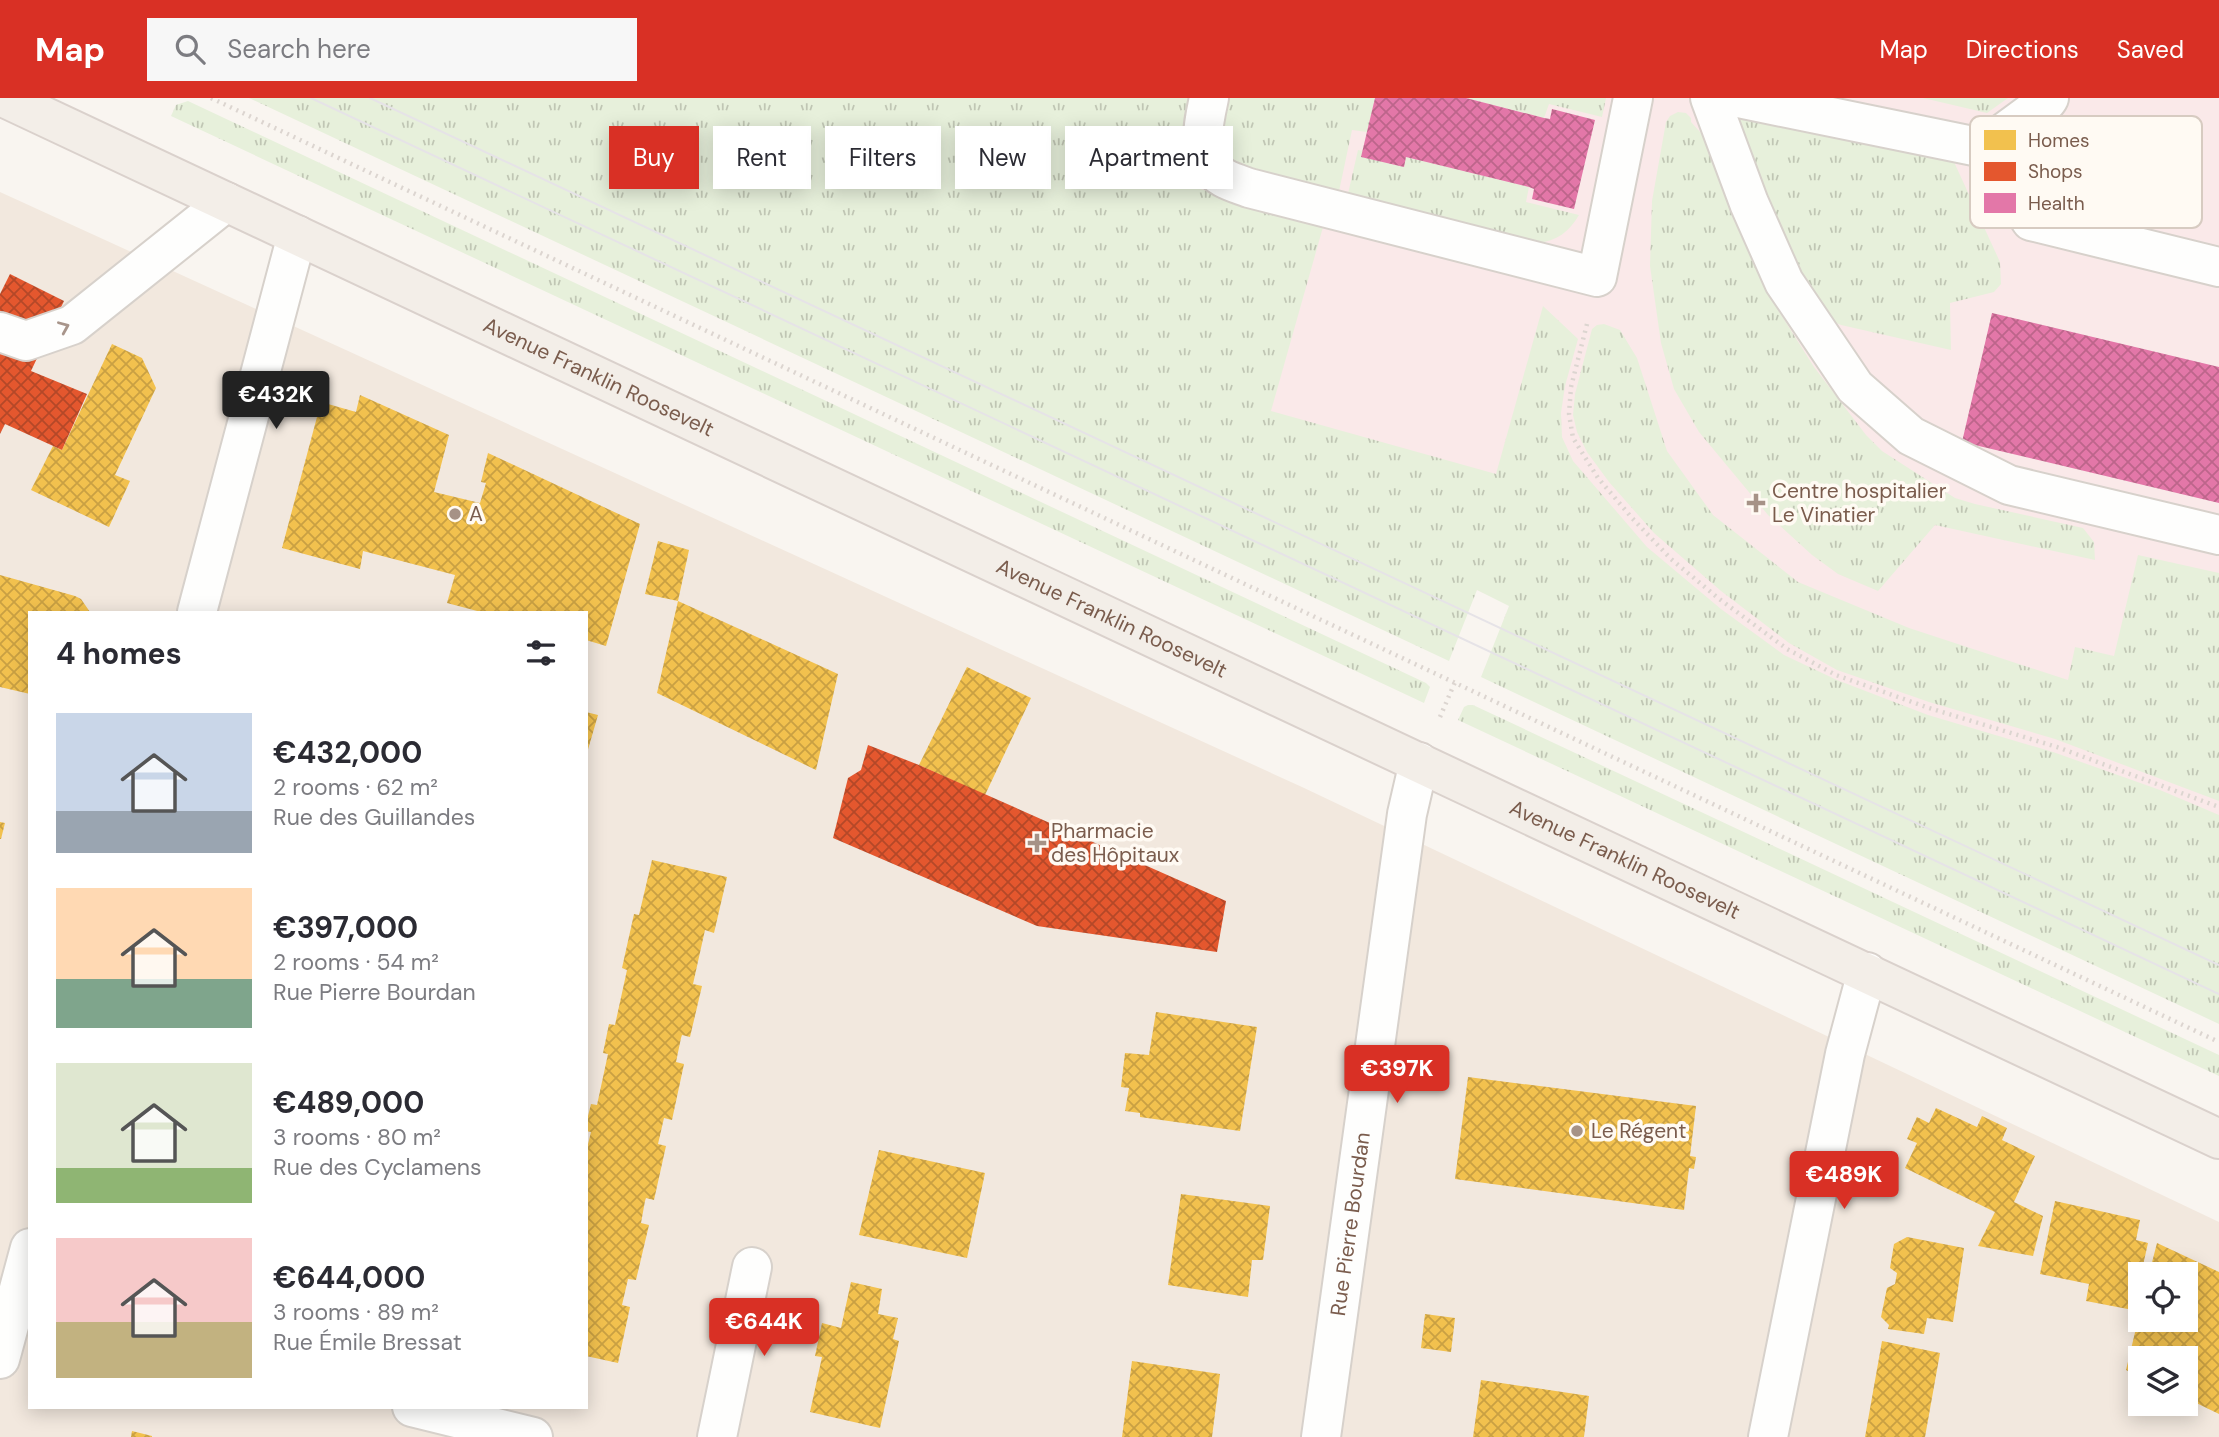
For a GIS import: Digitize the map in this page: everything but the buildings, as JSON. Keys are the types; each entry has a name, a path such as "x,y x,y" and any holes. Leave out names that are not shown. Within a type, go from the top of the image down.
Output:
{"main road":[{"name":"Avenue Franklin Roosevelt","path":"5,98 2219,1139"}],"street":[{"path":"1209,98 1203,125 1202,147 1209,164 1222,177 1249,188 1597,277 1633,98"},
{"path":"1710,98 1749,203 1784,282 1855,387 1911,436 2009,485 2219,535"},
{"path":"1738,98 1970,145"},
{"path":"2028,116 2049,98"},
{"path":"0,332 26,341 72,325 226,202"},
{"path":"2060,228 2219,267"},
{"path":"197,611 297,235"},
{"name":"Rue Pierre Bourdan","path":"1321,1437 1407,814 1419,762"},
{"path":"1768,1437 1847,1041 1867,972"},
{"path":"0,1359 22,1310 28,1264"},
{"path":"717,1437 752,1267"},
{"path":"420,1409 533,1437"}],"path":[{"path":"211,98 2219,1042"},
{"path":"1597,277 1571,387 1569,414 1573,438 1598,478 1671,559 1787,649 1836,675 1929,708 2057,747 2219,807"}],"shaded area":[{"name":"Centre hospitalier Le Vinatier","path":"433,98 2219,98 2219,937 626,189 699,189 699,126 609,126 609,181"},
{"path":"0,192 1302,787 2219,1222 2219,1437 0,1437"}],"green space":[{"path":"249,98 1195,98 1189,126 1065,126 1065,189 1200,189 1325,220 1271,411 1496,474 1543,306 1578,339 1565,386 1561,413 1562,437 1573,461 1647,547 1721,609 1784,655 1837,680 1928,715 2053,752 2160,790 2219,815 2219,1024 1481,677 1509,606 1477,590 1449,661"},
{"path":"1223,98 1375,98 1367,132 1352,130 1338,196 1252,173 1233,161 1233,126 1218,126"},
{"path":"1466,98 1606,98 1602,117 1549,104 1544,118"},
{"path":"1923,98 2008,98 1987,113"},
{"path":"188,101 1426,683 1430,687 1424,703 171,116 176,105"},
{"path":"1678,112 1686,113 1701,133 1742,235 1780,313 1814,367 1866,435 1882,451 1955,498 2083,528 2094,542 2095,560 1935,525 1878,591 1838,574 1812,555 1768,515 1699,432 1674,389 1661,343 1650,266 1652,201 1666,122"},
{"path":"1746,116 1946,157 1954,162 1970,197 1970,228 1984,228 2000,262 2001,284 1994,292 1950,303 1951,350 1829,320 1785,251 1736,126"},
{"path":"1358,150 1363,151 1362,157 1404,167 1406,157 1529,187 1526,202 1579,215 1562,235 1537,243 1347,198"},
{"path":"1604,324 1620,330 1637,358 1667,451 1713,515 1798,582 1909,628 2068,680 2075,647 2114,656 2138,555 2219,573 2219,801 2055,739 1929,702 1837,670 1789,643 1721,591 1654,533 1609,482 1587,452 1577,432 1573,415 1575,394 1592,329"},
{"path":"1473,705 2219,1055 2219,1076 1458,720 1464,707"}],"tram line":[{"path":"311,98 2219,994"},
{"path":"370,98 2219,965"}],"place":[{"name":"Centre hospitalier Le Vinatier","path":"1756,503"},
{"name":"A","path":"455,514"},
{"name":"Pharmacie des Hôpitaux","path":"1037,843"},
{"name":"Le Régent","path":"1577,1131"}]}
